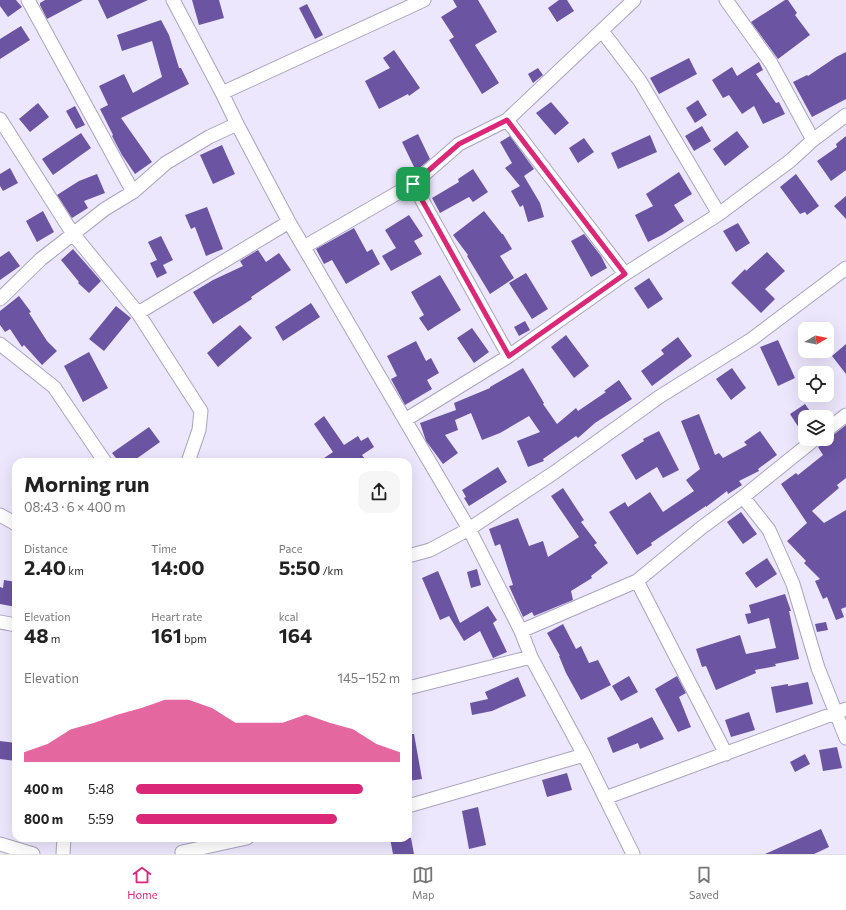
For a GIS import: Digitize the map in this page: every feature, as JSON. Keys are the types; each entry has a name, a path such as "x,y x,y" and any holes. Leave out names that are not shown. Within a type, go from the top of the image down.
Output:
{"street":[{"path":"28,0 133,192"},
{"path":"173,0 289,222 469,529 521,631 531,656 584,755 633,854"},
{"path":"222,93 424,0"},
{"path":"304,247 413,184 459,144 507,120 634,0"},
{"path":"726,0 770,63 813,140"},
{"path":"602,31 640,81 718,214"},
{"path":"404,420 509,356 625,274 718,214 790,160 846,115"},
{"path":"0,119 73,234 138,313 201,411 199,430 189,458"},
{"path":"507,120 625,274"},
{"path":"0,299 41,259 105,209 133,192 166,163 209,137 237,124"},
{"path":"413,184 509,356"},
{"path":"138,313 289,222"},
{"path":"412,555 430,550 469,529 555,472 659,397 752,339 846,268"},
{"path":"0,344 54,387 102,458"},
{"path":"834,424 846,415"},
{"path":"521,631 637,581 701,528 807,446"},
{"path":"743,496 769,530 793,584 818,668 841,711 846,738"},
{"path":"0,515 12,522"},
{"path":"637,581 726,754"},
{"path":"0,622 12,624"},
{"path":"412,687 531,656"},
{"path":"605,798 841,711"},
{"path":"412,805 584,755"},
{"path":"63,854 64,842"},
{"path":"179,853 228,842"},
{"path":"0,844 33,854"}],"building":[{"path":"0,0 16,0 22,7 8,17 0,6"},
{"path":"45,0 83,0 47,19 40,5 40,3"},
{"path":"98,0 148,0 107,19"},
{"path":"192,0 219,0 224,18 199,25"},
{"path":"453,0 478,0 497,32 475,45 499,83 482,94 449,40 454,37 441,17 457,7"},
{"path":"559,0 567,0 574,11 557,22 548,8"},
{"path":"785,0 788,0 797,13 795,15 810,35 778,59 751,22"},
{"path":"307,4 323,35 315,39 299,8"},
{"path":"161,20 169,35 179,68 181,68 189,84 121,118 152,162 135,174 122,155 100,109 108,105 99,86 124,74 133,93 162,77 152,41 122,51 117,35"},
{"path":"21,26 30,40 0,59 0,39"},
{"path":"394,50 420,88 409,96 408,94 379,109 365,81 390,68 383,58"},
{"path":"846,52 846,99 812,117 793,82 807,75 808,76"},
{"path":"689,58 697,74 659,94 650,78"},
{"path":"759,62 763,70 756,74 776,103 779,102 785,114 763,124 754,106 742,114 729,95 723,98 712,80 732,67 737,76"},
{"path":"538,68 543,75 533,83 528,74"},
{"path":"698,100 707,115 695,123 686,108"},
{"path":"551,102 569,123 555,135 536,113"},
{"path":"38,103 49,117 30,132 19,119"},
{"path":"75,106 85,125 76,129 66,111"},
{"path":"702,126 711,141 694,151 685,136"},
{"path":"737,131 749,147 725,166 713,149"},
{"path":"81,133 91,148 53,175 42,159"},
{"path":"418,134 430,159 416,171 402,142"},
{"path":"650,135 657,152 618,169 611,153"},
{"path":"510,136 534,169 524,176 540,203 544,217 528,222 523,205 520,207 511,191 520,186 505,168 512,163 500,142"},
{"path":"846,136 846,170 831,181 817,161 837,147 836,144"},
{"path":"584,138 594,152 578,163 569,148"},
{"path":"222,145 235,174 213,184 200,155"},
{"path":"10,168 18,183 3,191 0,186 0,174"},
{"path":"473,169 488,192 473,202 469,197 440,213 432,198 459,182 458,179"},
{"path":"679,172 692,194 674,205 684,221 648,242 635,215 653,206 646,194"},
{"path":"97,174 105,193 84,201 88,208 72,218 57,195 79,181"},
{"path":"796,174 819,206 807,215 805,212 800,214 780,187"},
{"path":"846,196 846,219 834,206"},
{"path":"207,207 223,249 206,256 195,227 191,229 185,215"},
{"path":"43,211 54,232 37,242 26,221"},
{"path":"484,211 503,234 512,249 500,256 514,278 490,294 467,256 468,255 453,235"},
{"path":"409,215 423,236 414,241 422,254 391,271 382,256 396,248 385,230"},
{"path":"738,223 750,243 736,252 723,231"},
{"path":"354,228 367,252 372,249 380,264 346,284 332,260 324,264 316,249"},
{"path":"584,234 601,256 607,268 591,277 571,241"},
{"path":"161,236 173,260 163,265 167,273 157,278 150,263 157,260 148,242"},
{"path":"73,249 101,281 89,293 78,283 79,282 61,260"},
{"path":"258,250 266,262 279,253 291,270 251,297 252,299 213,324 193,292 213,280 243,266 240,261"},
{"path":"9,251 20,266 0,280 0,257"},
{"path":"767,252 785,271 765,289 775,299 761,313 731,283 745,269 746,271"},
{"path":"526,273 548,309 532,319 509,283"},
{"path":"440,275 461,310 428,331 419,318 424,315 411,292"},
{"path":"649,278 663,299 648,309 634,288"},
{"path":"19,296 31,312 29,313 47,341 57,351 42,365 24,345 22,347 10,329 5,332 0,325 0,311"},
{"path":"311,303 320,317 283,341 275,327"},
{"path":"116,306 131,318 104,351 89,339"},
{"path":"525,321 530,330 519,336 514,327"},
{"path":"240,325 252,338 218,367 207,353"},
{"path":"472,328 489,352 474,363 457,338"},
{"path":"566,335 589,366 574,378 551,347"},
{"path":"678,337 692,356 652,386 641,371 664,354 661,350"},
{"path":"778,340 795,378 778,386 760,347"},
{"path":"416,341 426,361 431,358 439,373 427,380 432,389 405,405 391,379 397,376 387,356"},
{"path":"846,344 846,374 834,358 834,354"},
{"path":"89,352 108,388 83,402 64,366"},
{"path":"523,368 544,403 543,404 557,424 576,408 578,411 606,392 604,391 619,380 632,399 595,423 578,438 576,436 543,459 544,461 528,467 517,441 540,432 529,416 500,433 482,440 471,413 455,420 458,430 445,435 458,453 443,464 426,441 420,423 456,410 454,403 490,388"},
{"path":"732,368 746,388 731,400 716,379"},
{"path":"805,404 809,410 798,410 798,426 790,414"},
{"path":"699,414 715,455 719,453 723,458 747,445 744,442 760,431 777,455 758,469 759,471 739,481 742,485 728,494 727,491 706,507 651,543 652,545 637,555 609,512 625,502 628,507 650,492 663,512 694,491 686,480 700,469 681,421"},
{"path":"324,416 344,445 358,436 361,441 368,437 374,447 362,455 364,458 324,458 333,452 314,424"},
{"path":"846,425 846,478 837,485 839,488 812,511 824,523 846,510 846,607 841,609 844,617 836,620 827,597 823,599 815,581 820,579 804,563 806,561 787,541 807,523 781,484 796,473 798,475 823,455 818,447 819,446 834,446 834,434"},
{"path":"149,427 160,442 138,458 116,458 112,453"},
{"path":"659,431 679,470 663,478 657,467 636,480 621,455 644,441 643,439"},
{"path":"498,467 507,482 469,506 464,498 466,497 462,490"},
{"path":"563,488 584,520 581,522 597,543 594,545 608,563 591,576 592,578 571,591 573,600 534,616 532,612 523,617 509,586 513,585 500,544 495,546 489,529 518,518 529,546 543,541 548,557 579,537 551,496"},
{"path":"741,512 757,534 743,544 727,522"},
{"path":"767,558 777,574 756,588 745,573"},
{"path":"477,569 481,585 471,588 467,572"},
{"path":"438,571 460,623 488,606 497,620 493,623 507,652 493,658 480,631 464,641 449,616 440,620 422,578"},
{"path":"4,580 12,581 12,606 0,604 0,587 3,588"},
{"path":"785,594 791,611 789,611 799,659 775,664 776,666 755,670 756,673 716,690 706,666 702,667 696,649 740,635 746,654 776,648 769,618 748,624 745,614 751,613 749,605"},
{"path":"826,622 828,630 817,632 815,624"},
{"path":"563,624 576,649 581,646 589,663 598,660 611,685 581,700 547,633"},
{"path":"629,676 638,692 621,701 612,686"},
{"path":"677,676 686,693 679,697 691,727 678,732 655,689"},
{"path":"518,677 526,696 492,711 472,715 470,703 488,699 485,692"},
{"path":"808,682 813,704 776,713 771,687 788,684 788,686"},
{"path":"749,712 755,730 731,737 725,720"},
{"path":"652,717 664,739 640,749 638,743 613,753 607,738"},
{"path":"412,734 414,734 422,779 412,780"},
{"path":"0,741 12,742 12,760 0,759"},
{"path":"837,747 842,768 823,771 819,750"},
{"path":"805,754 810,764 795,772 790,762"},
{"path":"567,773 572,790 547,797 542,780"},
{"path":"478,807 486,845 469,849 462,811"},
{"path":"821,829 829,847 814,854 765,854"},
{"path":"391,842 412,842 414,854 393,854"}],"route":[{"path":"507,120 625,274 509,356 413,184 459,144 507,120"}]}
